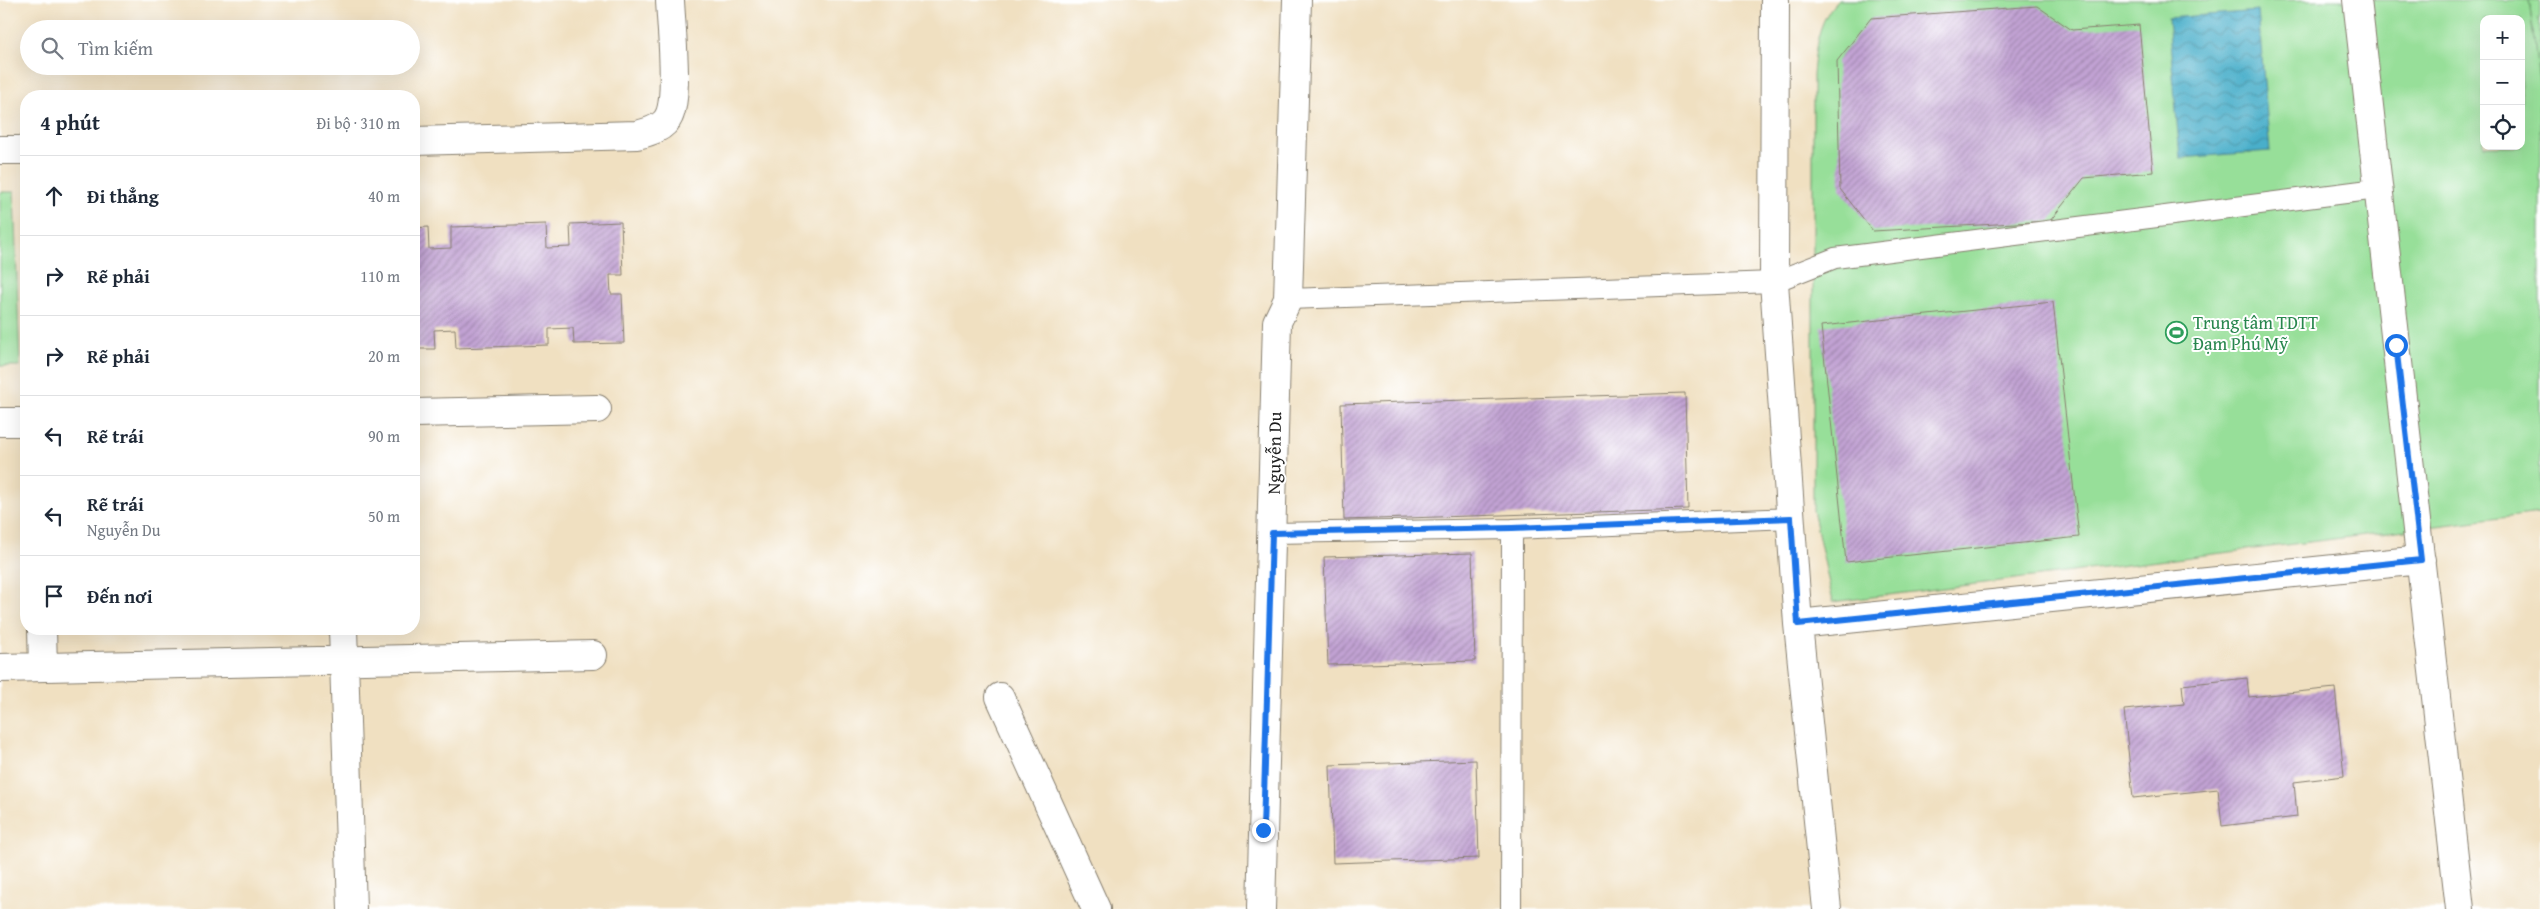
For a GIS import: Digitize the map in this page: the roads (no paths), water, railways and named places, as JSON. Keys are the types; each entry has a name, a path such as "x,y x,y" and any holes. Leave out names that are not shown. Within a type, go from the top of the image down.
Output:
{"street":[{"path":"420,141 637,135 654,130 669,116 674,85 670,0"},
{"name":"Nguyễn Du","path":"1261,909 1277,322 1288,299 1297,0"},
{"path":"1775,0 1774,282 1798,624 1827,909"},
{"path":"2358,0 2460,909"},
{"path":"0,150 20,150"},
{"path":"420,413 597,409"},
{"path":"0,422 20,422"},
{"path":"1798,624 2421,560"},
{"path":"42,635 43,667"},
{"path":"343,635 352,909"},
{"path":"0,668 592,654"},
{"path":"1000,697 1096,909"}],"lane":[{"path":"1288,299 1774,282 1835,258 2378,190"},
{"path":"1272,533 1512,528 1791,518"},
{"path":"1511,909 1512,528"}],"water":[{"path":"2258,11 2270,151 2180,158 2168,18"}],"place":[{"name":"Trung tâm TDTT Đạm Phú Mỹ","path":"2177,332"}]}
